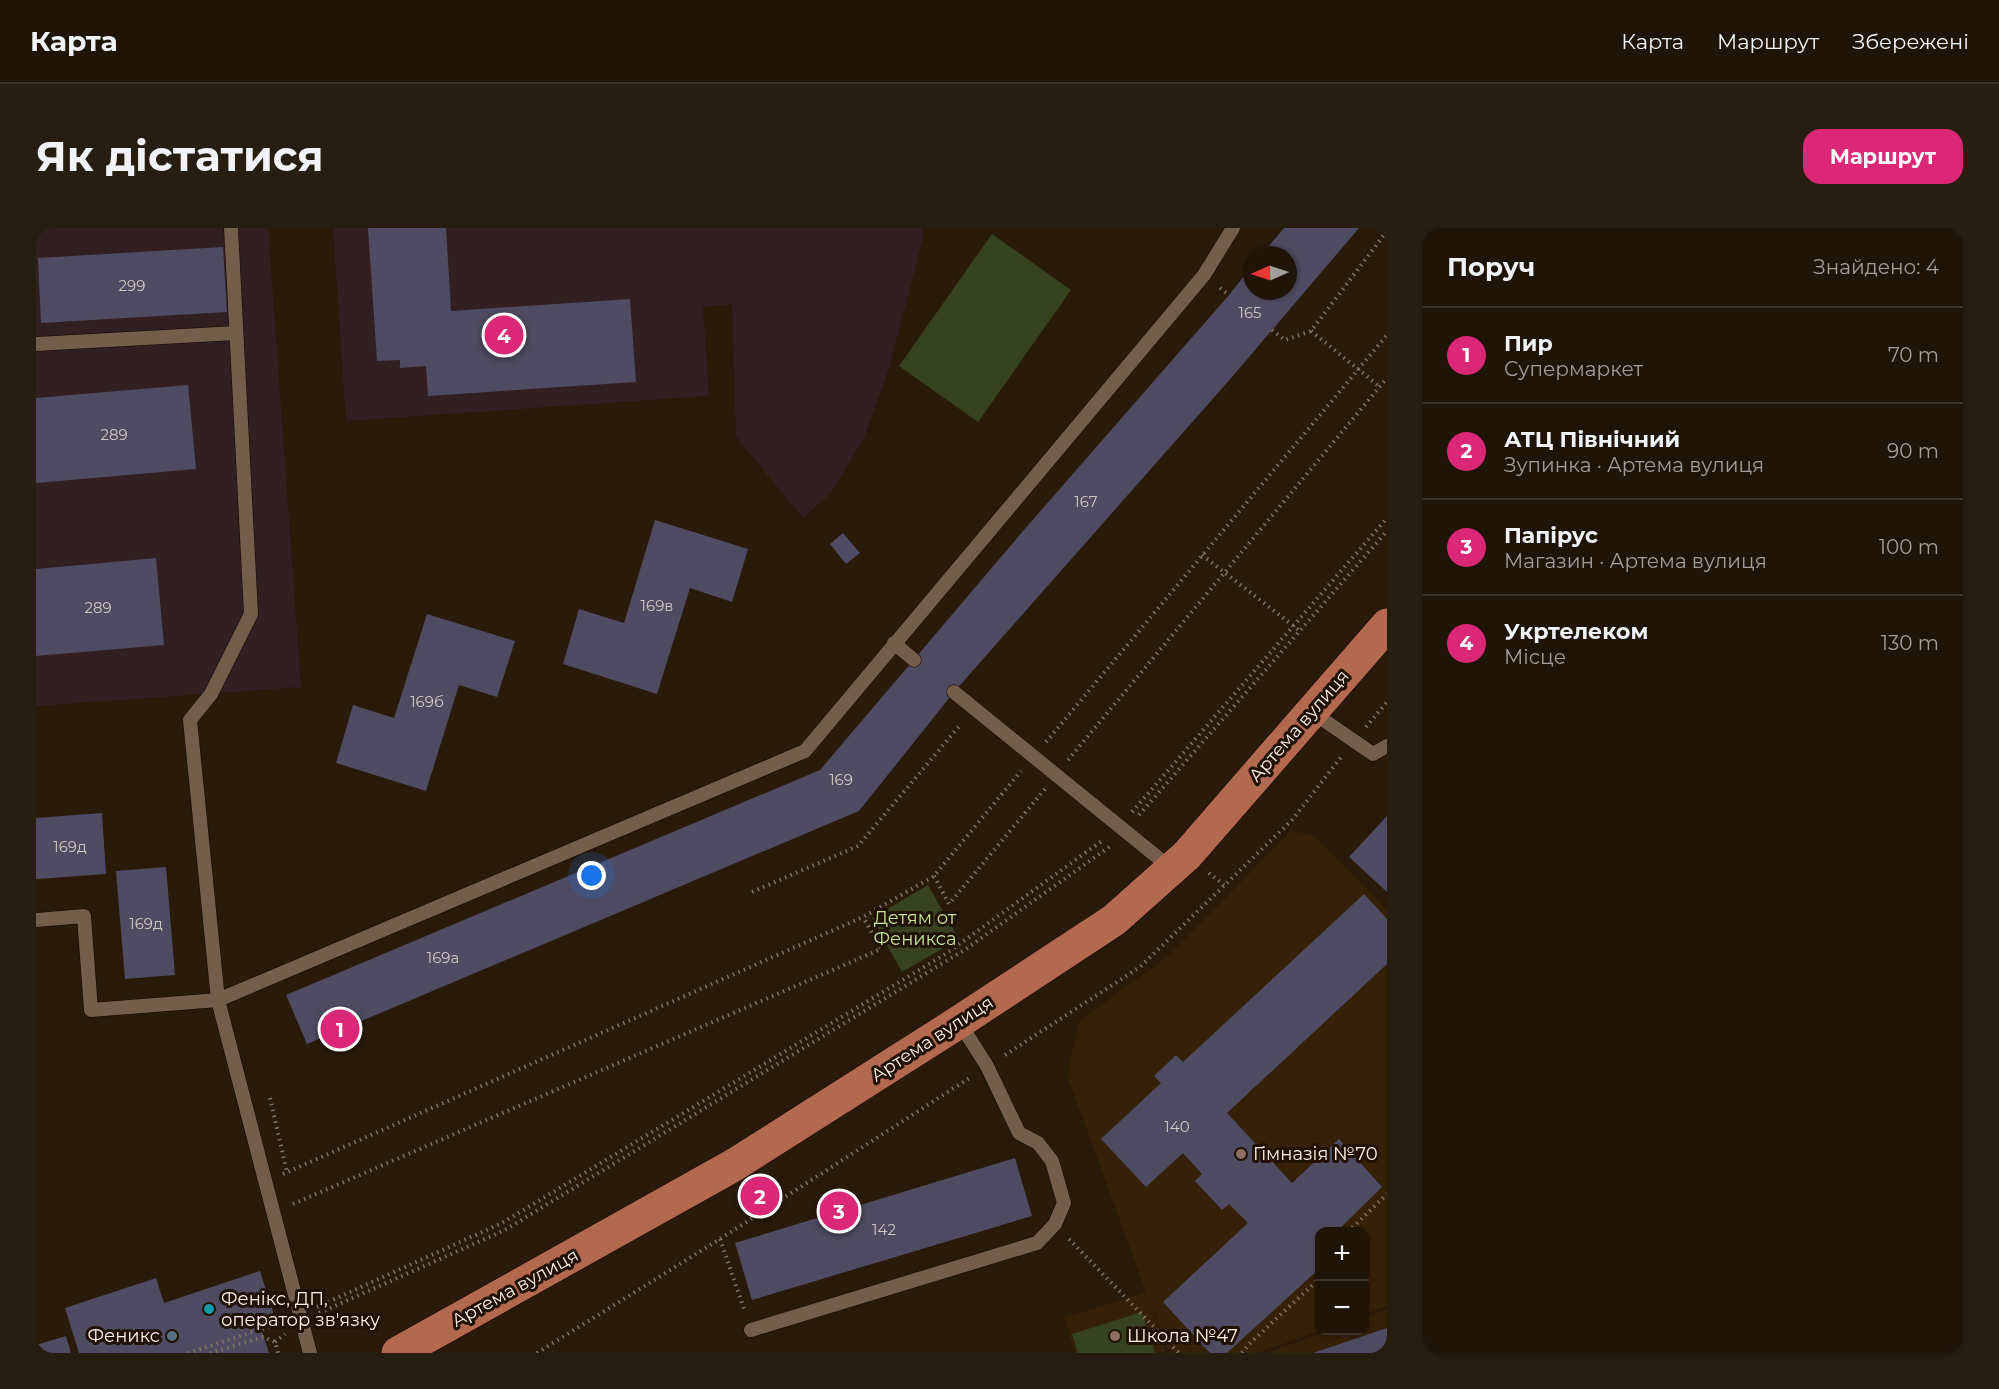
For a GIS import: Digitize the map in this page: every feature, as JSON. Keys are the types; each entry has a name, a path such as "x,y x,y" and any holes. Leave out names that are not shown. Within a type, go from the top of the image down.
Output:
{"main road":[{"name":"Артема вулиця","path":"404,1352 734,1165 1114,920 1187,855 1387,625"}],"lane":[{"path":"231,228 251,614 211,694 190,720 218,1000 310,1353"},
{"path":"36,920 84,916 91,1010 218,1000 805,751 1204,275 1233,228"},
{"path":"36,344 237,333"},
{"path":"894,643 914,660"},
{"path":"954,692 1172,869"},
{"path":"1312,712 1373,754 1387,746"},
{"path":"750,1330 1037,1243 1055,1224 1064,1203 1052,1161 1038,1143 1018,1133 987,1066 959,1022"}],"path":[{"path":"1272,330 1285,340 1311,331 1387,231"},
{"path":"1311,331 1380,387"},
{"path":"266,1182 863,917 934,876 1387,336"},
{"path":"934,876 949,904 1387,378"},
{"path":"188,1353 301,1318 505,1230 966,949 1116,843 1121,828 1138,806 1387,518"},
{"path":"275,1342 301,1318 502,1223 947,953 1121,828 1387,531"},
{"path":"1202,555 1300,630"},
{"path":"537,1353 720,1239 1140,967 1292,820 1387,702"},
{"path":"752,892 858,846 974,708"},
{"path":"274,1213 881,949 863,917"},
{"path":"1353,1227 1387,1194"},
{"path":"1055,1224 1179,1353"},
{"path":"720,1239 750,1330"},
{"path":"1242,1353 1317,1281"},
{"path":"210,1353 263,1337 275,1342"},
{"path":"275,1342 278,1353"}],"shaded area":[{"path":"36,228 268,228 301,687 36,706"},
{"path":"333,228 923,228 922,241 890,365 864,438 831,493 803,518 736,437 732,304 703,307 709,396 346,421"},
{"name":"Гімназія №70","path":"1292,830 1316,837 1387,910 1387,1306 1369,1313 1369,1227 1315,1227 1315,1333 1257,1353 1169,1353 1148,1297 1166,1353 1075,1353 1064,1318 1146,1292 1067,1076 1079,1021 1167,957"},
{"name":"Школа №47","path":"1387,1309 1387,1353 1266,1353 1318,1335 1369,1335 1369,1316"}],"green space":[{"path":"992,234 1071,290 978,422 899,366"},
{"name":"Детям от Феникса","path":"928,885 959,939 902,972 872,918"},
{"path":"1142,1312 1155,1353 1078,1353 1072,1334"}],"building":[{"path":"368,228 446,228 451,311 630,299 636,382 428,396 426,366 400,368 400,360 377,361"},
{"path":"1284,228 1359,228 1232,377 954,692 859,811 307,1044 286,995 820,770 1243,277 1243,300 1297,300 1297,246 1269,246"},
{"path":"223,247 227,312 41,323 38,258"},
{"path":"188,385 196,469 36,483 36,398"},
{"path":"655,520 748,549 732,602 690,588 657,694 563,664 579,609 624,623"},
{"path":"843,533 860,553 846,564 830,544"},
{"path":"156,558 164,645 36,656 36,569"},
{"path":"427,614 515,641 497,697 459,685 426,791 336,763 353,705 394,718"},
{"path":"102,813 106,874 36,879 36,818"},
{"path":"1387,816 1387,892 1349,857"},
{"path":"166,867 175,975 125,979 116,871"},
{"path":"1364,894 1387,919 1387,964 1227,1113 1292,1183 1339,1139 1382,1187 1341,1227 1315,1227 1315,1273 1227,1353 1210,1353 1163,1302 1248,1223 1229,1204 1222,1210 1195,1181 1202,1174 1183,1153 1146,1187 1101,1139 1161,1083 1154,1076 1176,1055 1183,1062"},
{"path":"1015,1158 1032,1216 752,1300 735,1243"},
{"name":"Фенікс, ДП, оператор зв'язку","path":"260,1271 274,1315 258,1320 269,1353 79,1353 65,1308 156,1278 164,1303"},
{"path":"1387,1328 1387,1353 1313,1353 1369,1335"},
{"path":"66,1336 71,1353 36,1353 36,1345"}],"place":[{"name":"Укртелеком","path":"504,335"},
{"name":"Пир","path":"340,1029"},
{"name":"Гімназія №70","path":"1241,1154"},
{"name":"АТЦ Північний","path":"760,1196"},
{"name":"Папірус","path":"839,1211"},
{"name":"Фенікс, ДП, оператор зв'язку","path":"209,1309"},
{"name":"Феникс","path":"172,1336"},
{"name":"Школа №47","path":"1115,1336"}]}
